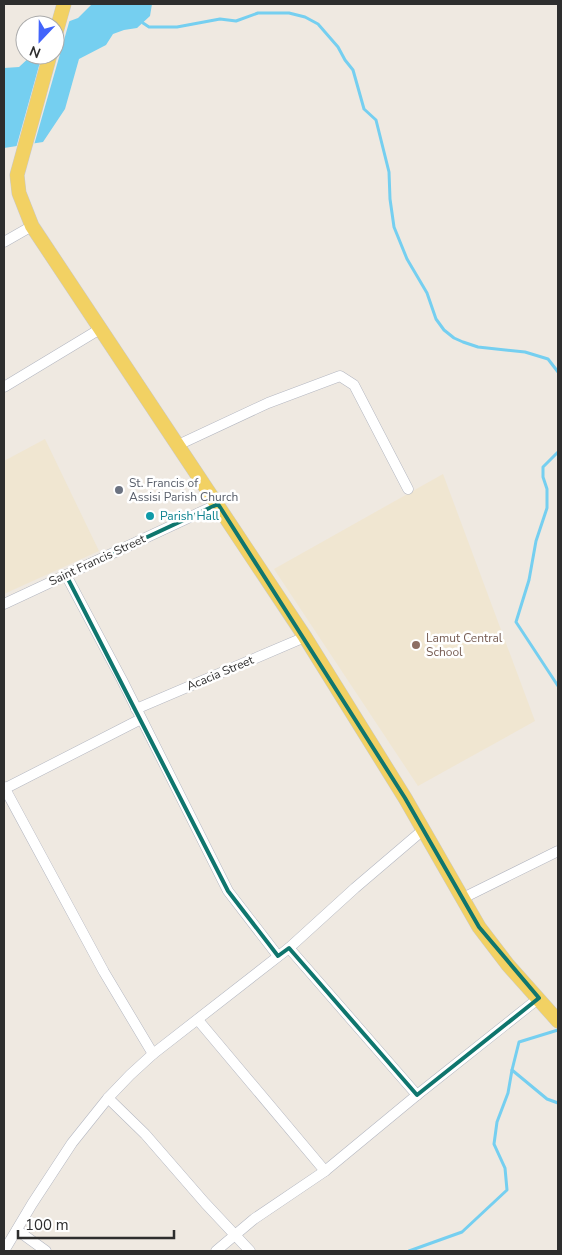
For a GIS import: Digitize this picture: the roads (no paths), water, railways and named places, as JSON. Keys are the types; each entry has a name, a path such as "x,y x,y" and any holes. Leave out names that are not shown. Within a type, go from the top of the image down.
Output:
{"main road":[{"path":"47,65 17,175 19,193 32,226 305,637 405,798 479,928 508,965 558,1021"}],"street":[{"path":"4,242 32,226"},
{"path":"4,387 100,328"},
{"path":"178,444 268,403 340,376 354,385 408,489"},
{"name":"Saint Francis Street","path":"4,604 218,504"},
{"path":"66,575 139,714 228,891 278,956"},
{"name":"Acacia Street","path":"4,788 139,714 305,637"},
{"path":"4,788 104,972 153,1054"},
{"path":"4,1251 60,1160 108,1098 153,1054 289,948 423,830"},
{"path":"463,898 558,851"},
{"path":"289,948 417,1095"},
{"path":"216,1251 254,1219 325,1171 417,1095 541,1002"},
{"path":"198,1020 325,1171"},
{"path":"108,1098 145,1134 250,1251"},
{"path":"17,1230 46,1251"}],"water":[{"path":"92,4 152,4 150,16 137,28 113,34 106,45 79,59 65,109 43,142 4,148 4,68 19,67 21,65 65,65 65,23 78,18"}],"waterway":[{"path":"143,23 149,27 177,27 220,19 236,21 258,13 289,13 305,17 318,24 338,47 353,70 364,109 376,120 389,172 394,227 407,259 427,293 436,319 444,330 463,342 478,347 525,352 548,359 558,372"},
{"path":"558,452 543,467 543,477 547,489 547,508 536,541 529,580 516,622 558,686"},
{"path":"558,1030 519,1042 512,1070 547,1099 558,1103"},
{"path":"409,1251 462,1232 507,1190 505,1168 494,1144 497,1122 508,1093 512,1070"}],"place":[{"name":"St. Francis of Assisi Parish Church","path":"119,490"},
{"name":"Parish Hall","path":"150,516"},
{"name":"Lamut Central School","path":"416,645"}]}
